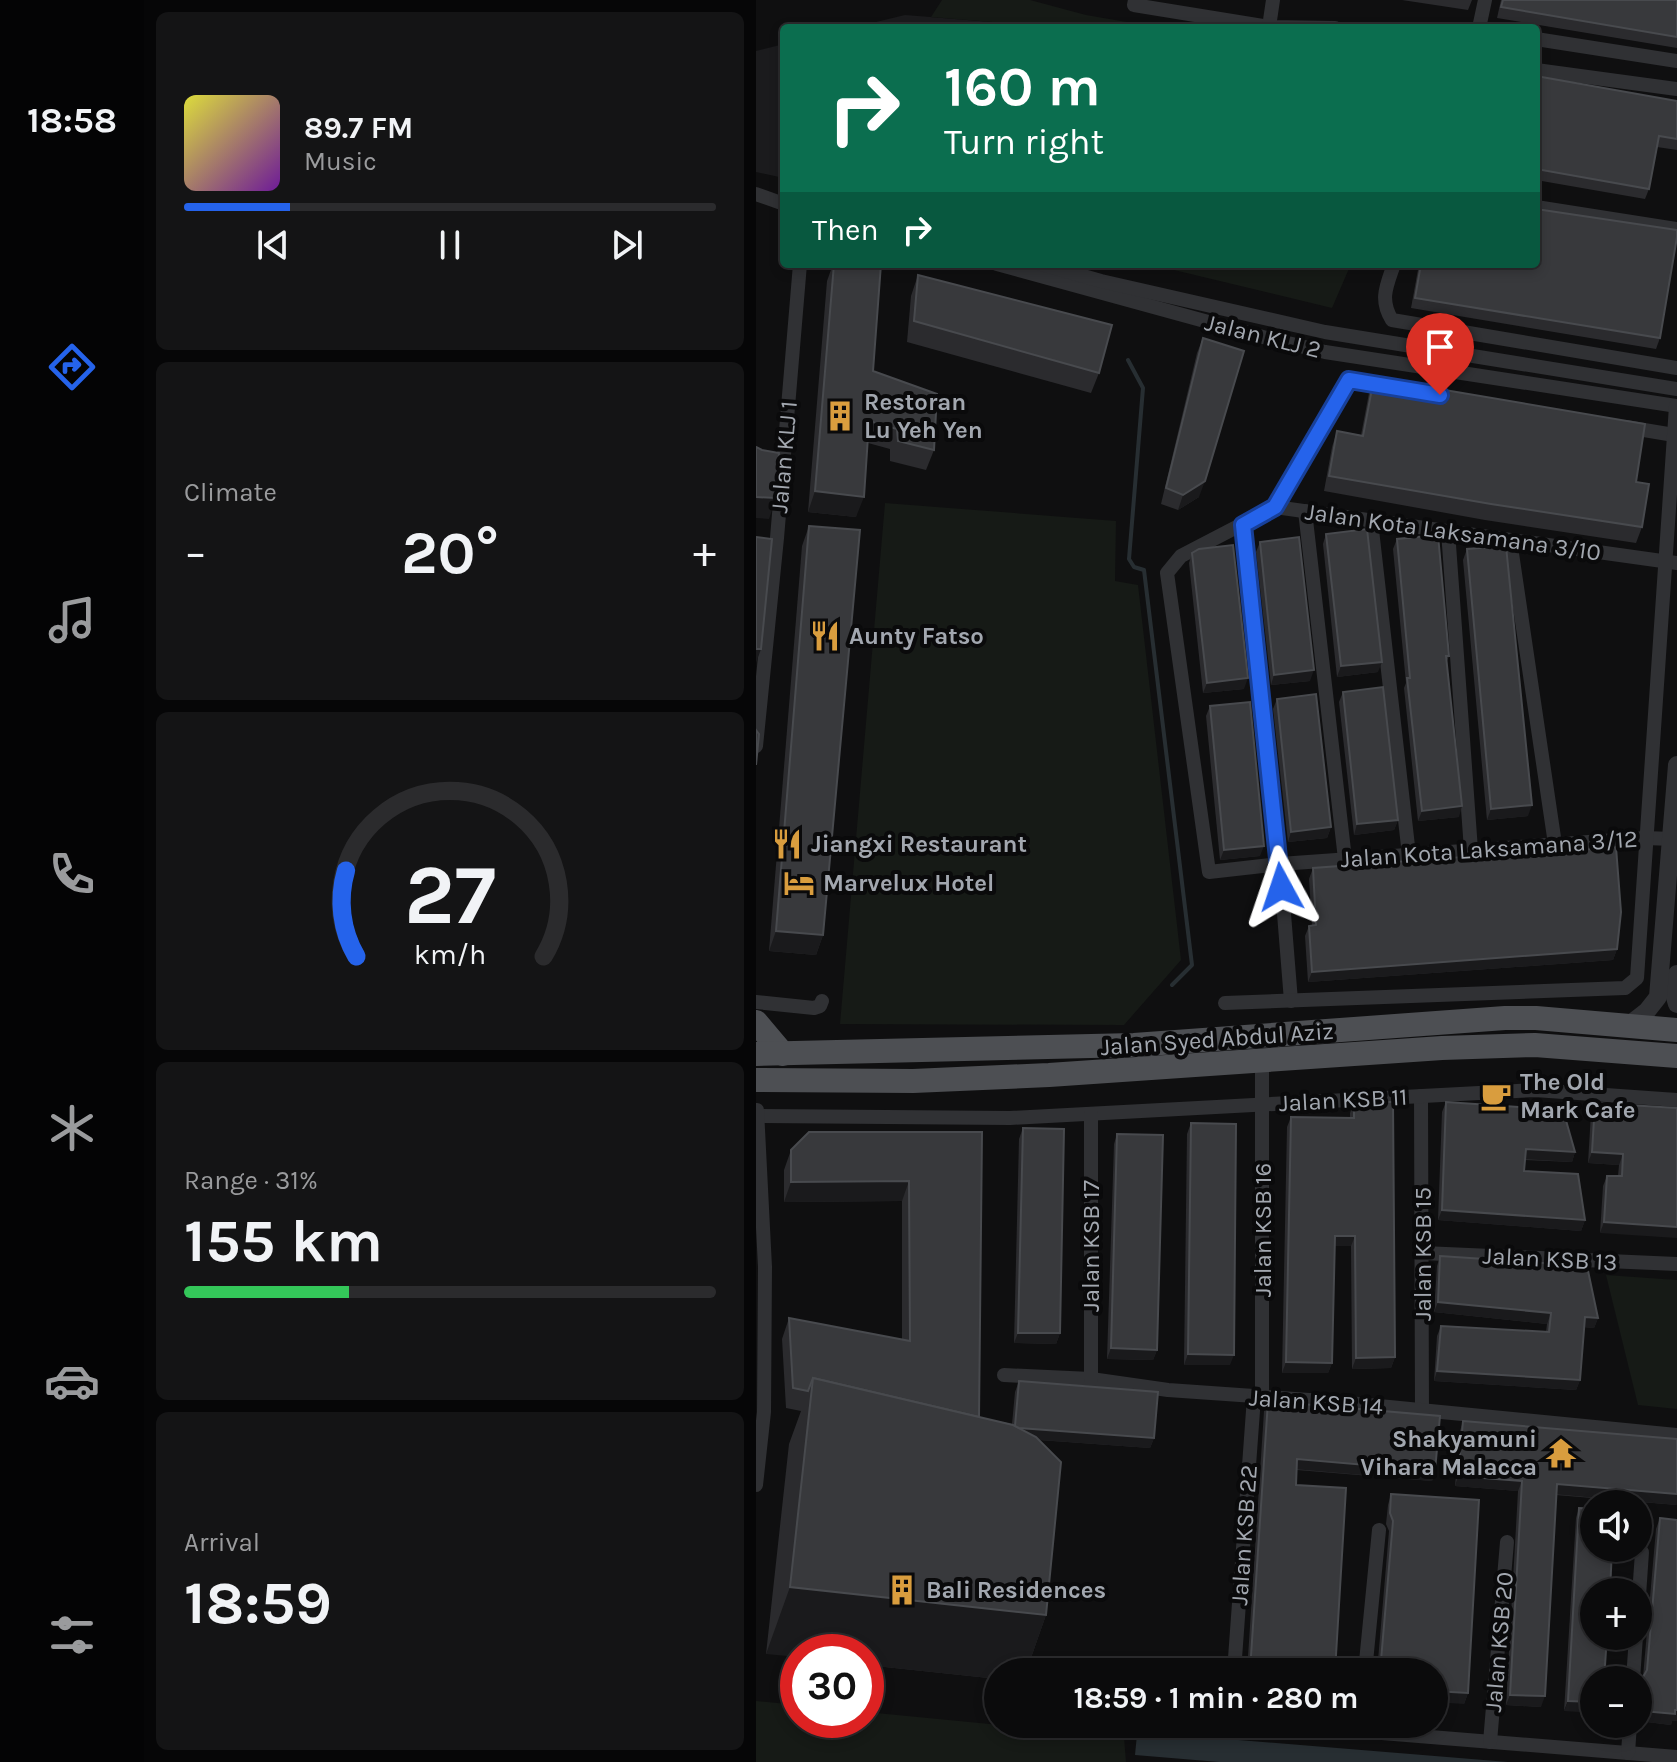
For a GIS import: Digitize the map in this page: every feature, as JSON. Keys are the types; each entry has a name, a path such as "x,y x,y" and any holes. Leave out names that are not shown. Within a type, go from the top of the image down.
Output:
{"main road":[{"name":"Jalan Syed Abdul Aziz","path":"756,1054 1042,1049 1505,1018 1677,1030"},
{"path":"756,1022 783,1054"},
{"name":"Jalan Syed Abdul Aziz","path":"756,1080 913,1081 1535,1045 1677,1056"}],"street":[{"path":"1269,24 1273,0"},
{"path":"1480,24 1485,0"},
{"path":"1135,3 1252,24"},
{"path":"1540,40 1677,61"},
{"path":"1540,71 1677,89"},
{"path":"756,194 780,200"},
{"path":"1540,208 1677,229"},
{"name":"Jalan KLJ 1","path":"756,746 776,463 800,268"},
{"name":"Jalan KLJ 2","path":"1015,268 1325,332 1677,389"},
{"name":"Jalan KLJ 2","path":"1051,268 1099,287 1325,352 1676,406"},
{"path":"1393,268 1383,295 1385,309 1392,320 1677,368"},
{"path":"1275,507 1349,380 1409,390"},
{"path":"1225,1003 1625,988 1637,978 1645,838 1671,562 1676,406"},
{"path":"1616,425 1674,435"},
{"name":"Jalan Kota Laksamana 3/10","path":"1209,872 1167,573 1181,556 1275,507 1671,562"},
{"path":"1305,511 1345,859"},
{"path":"1371,521 1409,855"},
{"path":"1243,525 1280,864 1291,1001"},
{"path":"1448,531 1471,850"},
{"path":"1510,540 1555,844"},
{"path":"1629,1025 1647,1011 1658,997 1677,765"},
{"name":"Jalan Kota Laksamana 3/12","path":"1209,872 1555,844 1673,839"},
{"path":"1677,974 1677,1004"},
{"path":"756,1002 814,1008 820,1006 822,1001"},
{"name":"Jalan KSB 16","path":"1258,1398 1262,1062"},
{"name":"Jalan KSB 11","path":"757,1112 1010,1118 1535,1090 1677,1100"},
{"name":"Jalan KSB 15","path":"1421,1096 1422,1411"},
{"path":"756,1485 764,1412 757,1112"},
{"name":"Jalan KSB 17","path":"1091,1114 1091,1379"},
{"name":"Jalan KSB 13","path":"1423,1253 1677,1264"},
{"name":"Jalan KSB 14","path":"1004,1375 1091,1379 1168,1390 1338,1402 1677,1435"},
{"name":"Jalan KSB 22","path":"1235,1658 1258,1398"},
{"path":"1366,1658 1379,1530"},
{"name":"Jalan KSB 20","path":"1490,1742 1507,1542"},
{"path":"1448,1738 1677,1757"},
{"path":"1628,1753 1629,1738"}],"shaded area":[{"path":"942,0 1030,0 1086,15 1139,24 991,24 931,17"},
{"path":"905,15 993,22 992,24 868,24"},
{"path":"780,45 780,177 756,172 756,51"},
{"path":"1166,268 1349,268 1332,308"},
{"path":"885,503 1116,521 1115,581 1138,585 1181,960 1124,1025 840,1024"},
{"path":"1606,1275 1677,1280 1677,1409 1638,1405"},
{"path":"756,1701 780,1703 780,1738 884,1738 884,1714 984,1723 984,1738 1124,1738 1126,1762 756,1762"},
{"path":"1137,1738 1214,1738 1508,1762 1219,1762 1135,1755"}],"building":[{"path":"1503,0 1677,0 1677,37 1501,7"},
{"path":"1540,77 1677,101 1677,139 1659,136 1649,189 1540,170"},
{"path":"1540,210 1677,230 1660,338 1415,298 1420,268 1540,268"},
{"name":"Restoran Lu Yeh Yen","path":"834,268 881,268 873,371 937,394 934,450 898,441 897,429 869,421 864,497 815,491"},
{"path":"918,275 1112,325 1099,373 914,321"},
{"path":"1203,338 1244,351 1205,481 1183,495 1166,488"},
{"path":"1374,378 1645,424 1636,482 1649,484 1642,527 1329,476 1337,431 1363,436"},
{"path":"756,447 779,453 776,498 756,497"},
{"path":"809,526 860,530 823,935 776,931"},
{"path":"1367,529 1382,662 1341,666 1326,534"},
{"path":"1438,535 1449,656 1446,656 1462,806 1422,811 1407,678 1410,678 1397,539"},
{"path":"756,537 772,539 761,649 756,649"},
{"path":"1299,537 1314,670 1274,675 1260,542"},
{"path":"1233,545 1248,678 1207,683 1192,553 1199,549"},
{"path":"1506,546 1532,805 1491,809 1467,549"},
{"path":"1383,687 1398,820 1357,824 1343,692"},
{"path":"1316,694 1331,827 1291,832 1277,699"},
{"path":"1250,702 1264,846 1224,850 1210,706"},
{"path":"756,730 759,734 756,765"},
{"path":"1616,847 1621,912 1617,949 1312,972 1309,926 1316,925 1313,868"},
{"path":"1354,1102 1393,1102 1395,1357 1356,1358 1355,1236 1335,1236 1332,1363 1286,1362 1291,1117 1354,1118"},
{"path":"1446,1102 1563,1110 1575,1152 1526,1149 1524,1171 1578,1174 1585,1220 1442,1210"},
{"path":"1595,1103 1677,1108 1677,1227 1604,1222 1607,1176 1622,1176 1623,1154 1592,1152"},
{"path":"1191,1123 1236,1124 1234,1355 1188,1354"},
{"path":"1023,1128 1064,1129 1060,1333 1018,1333"},
{"path":"809,1132 982,1132 979,1417 813,1378 808,1391 793,1388 789,1318 910,1341 909,1181 791,1182 791,1150"},
{"path":"1117,1134 1163,1135 1157,1350 1111,1348"},
{"path":"1440,1256 1587,1266 1598,1318 1585,1317 1580,1380 1437,1371 1441,1326 1549,1332 1551,1313 1438,1302"},
{"path":"813,1378 1013,1425 1036,1437 1061,1462 1046,1615 790,1587"},
{"path":"1019,1381 1158,1392 1154,1438 1019,1428 1015,1426"},
{"path":"1268,1401 1440,1416 1435,1471 1297,1459 1296,1485 1346,1488 1336,1658 1251,1658"},
{"path":"1463,1421 1677,1439 1677,1494 1557,1484 1545,1696 1510,1695 1522,1481 1458,1476"},
{"path":"1391,1494 1479,1500 1468,1693 1448,1692 1448,1658 1381,1658 1393,1521 1390,1513"},
{"path":"1579,1508 1580,1562 1611,1562 1611,1578 1580,1578 1580,1650 1606,1650 1605,1666 1580,1666 1580,1701 1568,1701"},
{"path":"1660,1518 1677,1520 1675,1714 1652,1712 1652,1666 1647,1666 1649,1650 1652,1650"}],"waterway":[{"path":"1128,360 1143,388 1129,559 1134,567 1144,570 1192,965 1172,985"}],"place":[{"name":"Restoran Lu Yeh Yen","path":"840,416"},
{"name":"Aunty Fatso","path":"825,636"},
{"name":"Jiangxi Restaurant","path":"787,844"},
{"name":"Marvelux Hotel","path":"799,883"},
{"name":"The Old Mark Cafe","path":"1496,1096"},
{"name":"Shakyamuni Vihara Malacca","path":"1561,1453"},
{"name":"Bali Residences","path":"902,1590"}],"route":[{"path":"1281,887 1243,525 1275,507 1349,380 1440,395"}]}
